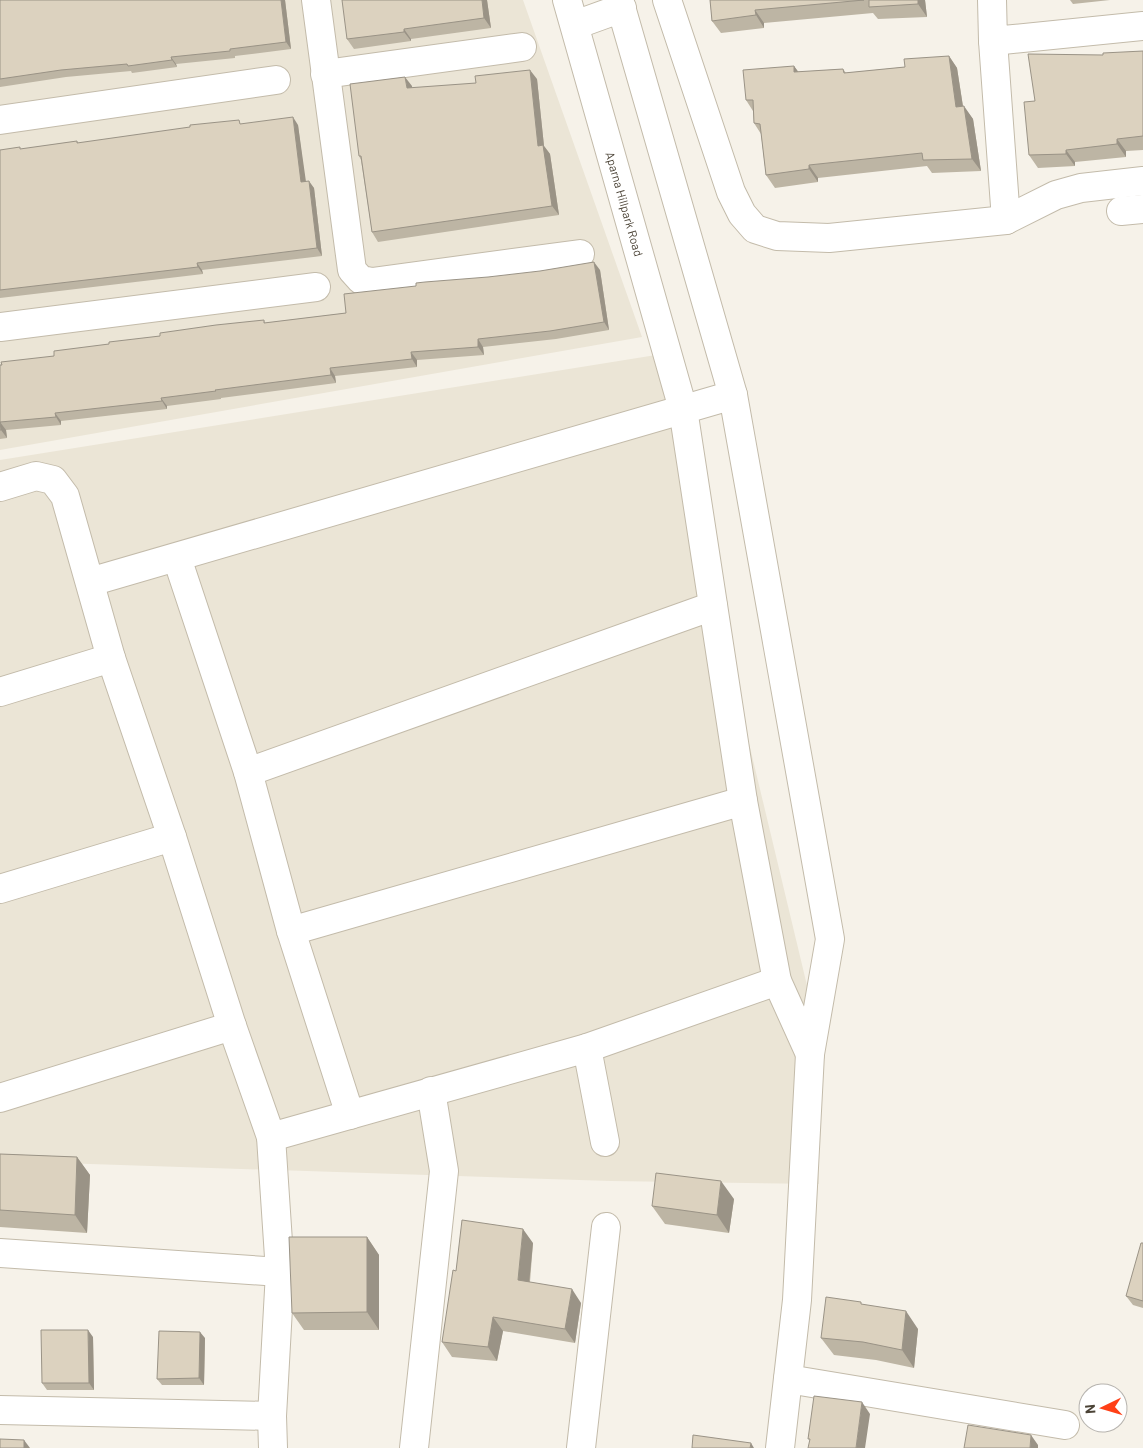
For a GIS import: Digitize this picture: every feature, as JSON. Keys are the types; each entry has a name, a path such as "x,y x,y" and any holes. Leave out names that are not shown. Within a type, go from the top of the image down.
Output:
{"street":[{"path":"316,0 352,270 361,280 372,282 580,254"},
{"path":"667,0 731,192 742,214 755,229 776,236 829,238 1006,220 1056,195 1080,188 1143,181"},
{"path":"992,0 993,41 1006,220"},
{"path":"571,12 621,4 733,395 830,939 810,1054 797,1300 780,1448"},
{"name":"Aparna Hillpark Road","path":"571,12 683,409 743,801 777,981 810,1054"},
{"path":"993,41 1143,26"},
{"path":"325,74 522,47"},
{"path":"0,120 276,80"},
{"path":"0,328 316,287"},
{"path":"90,582 733,395"},
{"path":"0,487 36,476 53,480 65,496 111,658 172,837 232,1026 271,1137 280,1272 272,1416 273,1448"},
{"path":"177,558 248,772 291,931 350,1115"},
{"path":"248,772 713,606"},
{"path":"0,692 111,658"},
{"path":"291,931 743,801"},
{"path":"0,889 172,837"},
{"path":"271,1137 587,1048 777,981"},
{"path":"0,1098 232,1026"},
{"path":"587,1048 604,1142"},
{"path":"414,1448 444,1171 430,1092"},
{"path":"581,1448 606,1227"},
{"path":"0,1253 280,1272"},
{"path":"788,1379 1065,1425"},
{"path":"0,1410 272,1416"}],"shaded area":[{"path":"0,0 523,0 642,337 0,450"},
{"path":"656,355 810,998 819,1184 611,1181 0,1161 0,460"}],"building":[{"path":"0,0 281,0 286,42 230,49 230,51 171,57 172,60 128,66 127,64 61,70 0,79"},
{"path":"342,0 482,0 484,18 404,29 404,32 347,39"},
{"path":"710,0 864,0 755,10 756,15 712,21"},
{"path":"869,0 918,0 918,4 869,7"},
{"path":"1143,51 1143,136 1117,139 1117,144 1066,150 1066,154 1029,155 1024,102 1035,101 1028,54 1103,55 1103,53"},
{"path":"949,56 956,107 964,106 972,159 923,160 922,153 809,165 809,169 766,175 760,124 754,123 753,100 746,100 743,70 794,66 794,72 843,69 844,73 905,67 904,59"},
{"path":"530,70 538,146 543,145 552,206 372,232 361,156 359,156 350,84 405,77 407,88 476,83 475,76"},
{"path":"293,117 301,182 309,181 317,248 197,263 198,267 0,290 0,150 77,141 77,143 190,127 190,125 239,120 240,124"},
{"path":"594,262 604,322 550,331 478,339 478,347 411,352 412,359 330,368 331,375 161,398 162,401 55,413 56,417 0,422 1,362 54,356 54,351 160,336 160,333 216,325 264,320 264,323 346,313 344,294 416,286 416,283 540,271"},
{"path":"0,1154 77,1157 75,1215 0,1210"},
{"path":"656,1173 721,1181 717,1215 652,1206"},
{"path":"462,1220 523,1229 518,1280 572,1289 565,1329 493,1317 488,1347 442,1342 453,1270 456,1271"},
{"path":"289,1237 367,1237 367,1312 292,1313"},
{"path":"1141,1243 1143,1243 1143,1301 1126,1296"},
{"path":"826,1297 906,1311 902,1350 863,1342 821,1338"},
{"path":"41,1330 88,1330 89,1383 42,1383"},
{"path":"159,1331 200,1332 199,1378 157,1379"},
{"path":"814,1396 862,1402 856,1448 808,1448"},
{"path":"968,1425 1031,1435 1030,1448 964,1448"},
{"path":"693,1435 751,1443 750,1448 692,1448"},
{"path":"0,1439 24,1440 24,1448 0,1448"}]}
